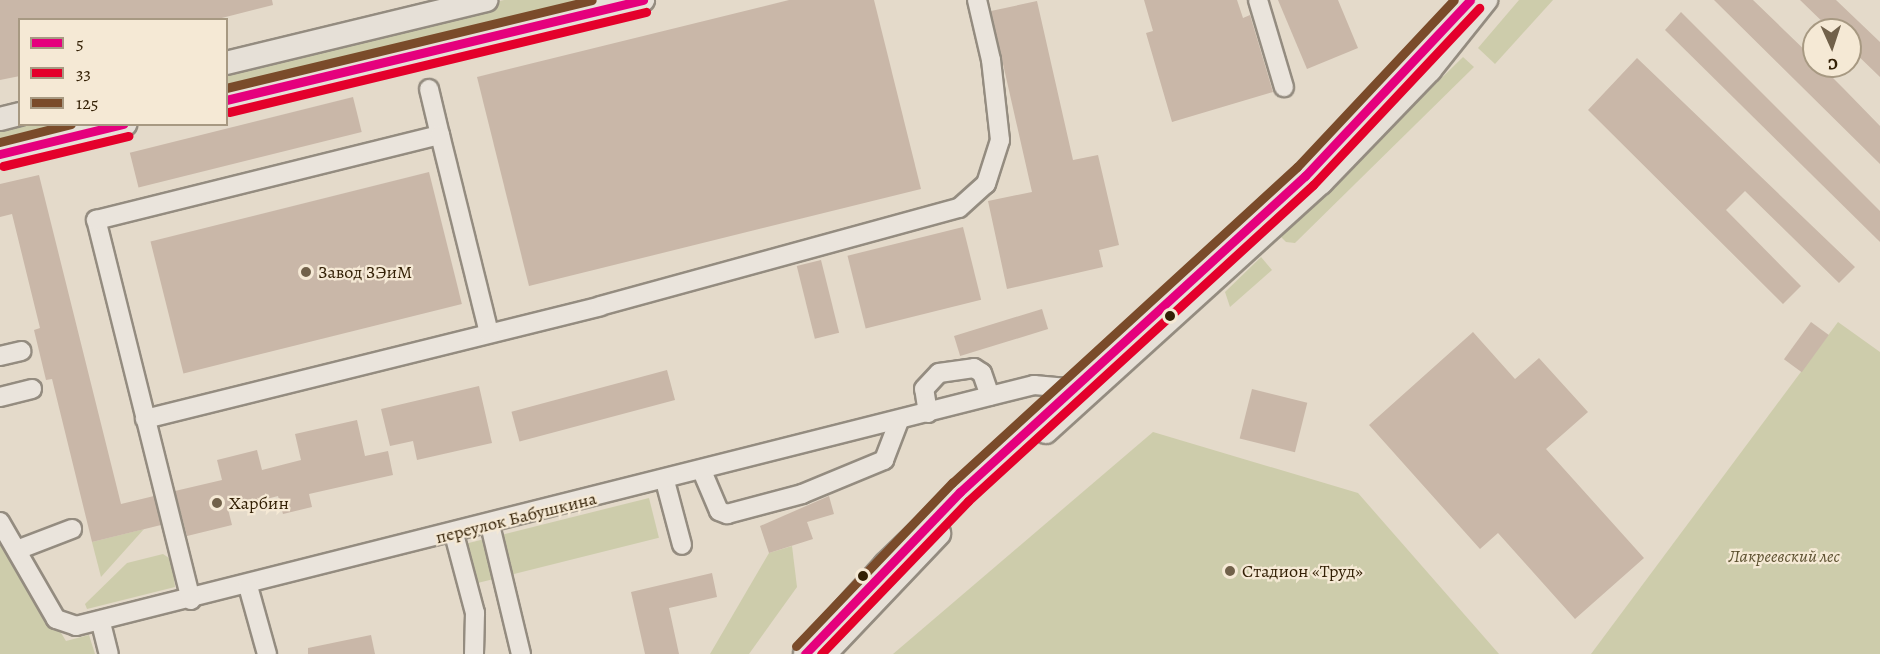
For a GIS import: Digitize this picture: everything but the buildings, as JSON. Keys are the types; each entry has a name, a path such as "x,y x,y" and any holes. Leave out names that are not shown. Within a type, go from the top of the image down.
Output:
{"main road":[{"path":"228,63 482,0"},
{"path":"228,100 643,0"},
{"path":"825,654 896,576 1077,393 1305,176 1470,0"},
{"path":"806,654 885,565 1077,393 1321,183 1423,79 1486,0"},
{"path":"253,57 262,92"},
{"path":"0,118 18,114"},
{"path":"0,154 117,126"}],"lane":[{"path":"146,418 489,333 959,208 986,184 999,140 991,60 976,0"},
{"path":"1258,0 1284,87"},
{"path":"429,89 489,333"},
{"path":"191,600 96,220 440,135"},
{"path":"0,356 21,351"},
{"path":"928,413 924,389 939,373 974,368 982,373 990,396"},
{"name":"переулок Бабушкина","path":"0,522 56,619 66,625 101,623 665,481 1034,385 1077,393"},
{"path":"0,397 32,389"},
{"path":"702,471 718,511 727,514 802,494 884,460 899,421"},
{"path":"665,481 682,545"},
{"path":"490,525 521,654"},
{"path":"17,550 72,530"},
{"path":"454,534 474,613 474,654"},
{"path":"249,586 267,654"},
{"path":"101,623 109,654"}],"green space":[{"path":"504,0 610,0 228,92 228,68"},
{"path":"1519,0 1553,0 1495,64 1478,48"},
{"path":"1463,57 1474,67 1295,243 1286,242 1280,236"},
{"path":"0,124 85,126 0,146"},
{"path":"1261,257 1272,270 1230,307 1225,292"},
{"name":"Лакреевский лес","path":"1838,322 1880,352 1880,654 1591,654"},
{"path":"1153,432 1358,493 1499,654 893,654"},
{"path":"649,498 659,538 477,583 468,543"},
{"path":"144,529 101,577 92,542"},
{"path":"0,533 66,641 89,635 95,654 0,654"},
{"path":"792,546 797,587 749,654 710,654 769,553"},
{"path":"163,554 172,560 175,587 87,609 85,604 127,563"}],"transit line":[{"name":"125","path":"228,88 592,0"},
{"name":"5","path":"228,100 643,0"},
{"name":"125","path":"796,646 952,483 1297,167 1454,0"},
{"name":"5","path":"805,654 960,492 1305,176 1470,0"},
{"name":"33","path":"821,654 968,501 1313,185 1479,8"},
{"name":"33","path":"229,112 646,12"},
{"name":"125","path":"0,142 63,126"},
{"name":"5","path":"0,154 115,126"},
{"name":"33","path":"3,166 128,136"}],"place":[{"name":"Завод ЗЭиМ","path":"306,272"},
{"name":"Харбин","path":"217,503"},
{"name":"Стадион «Труд»","path":"1230,571"}]}
